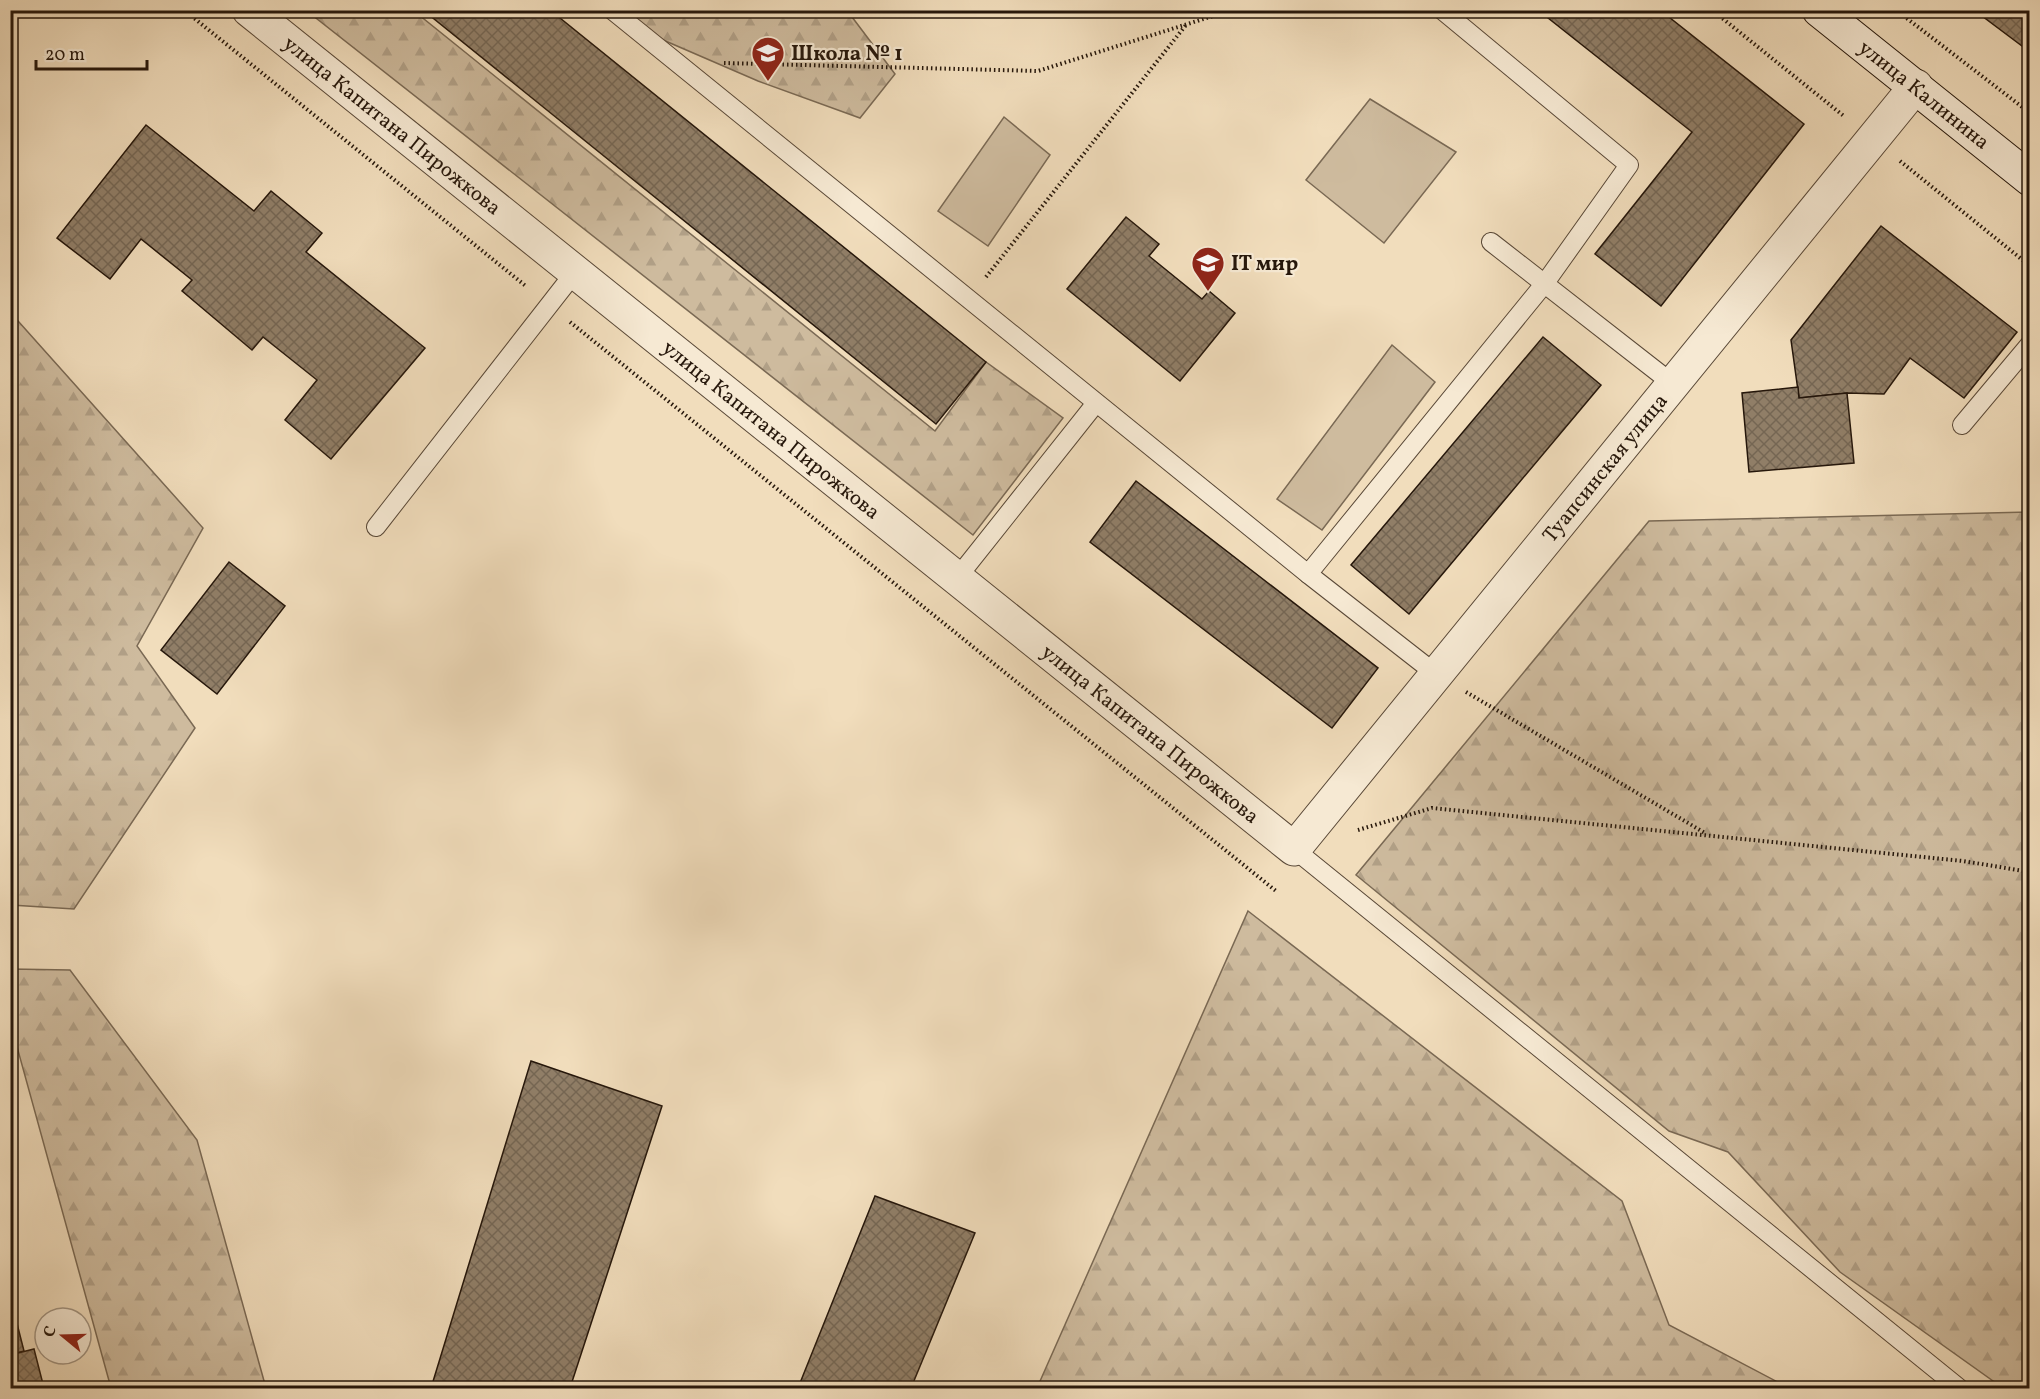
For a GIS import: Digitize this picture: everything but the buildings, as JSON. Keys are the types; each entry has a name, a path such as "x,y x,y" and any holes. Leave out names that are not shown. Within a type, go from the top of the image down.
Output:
{"street":[{"name":"улица Капитана Пирожкова","path":"249,10 1294,849"},
{"name":"улица Калинина","path":"1819,10 2030,179"},
{"name":"Туапсинская улица","path":"1294,849 1916,86"}],"lane":[{"path":"612,10 1308,574 1436,674"},
{"path":"1308,574 1545,284 1629,165 1442,10"},
{"path":"1491,242 1673,384"},
{"path":"376,527 575,273"},
{"path":"1962,426 2030,344"},
{"path":"957,578 1096,403"},
{"path":"1294,849 1959,1389"}],"path":[{"path":"184,10 1276,891"},
{"path":"675,62 1038,71 1232,10"},
{"path":"1896,10 2030,113"},
{"path":"968,299 1186,25"},
{"path":"1436,674 1708,835"},
{"path":"1351,831 1432,807 1963,861 2030,872"}],"green space":[{"name":"Школа № 1","path":"838,10 849,13 895,74 860,118 758,81 647,33 619,11"},
{"path":"307,11 414,11 935,431 986,362 1063,418 973,535"},
{"path":"1370,99 1456,152 1384,243 1306,180"},
{"path":"1004,117 1050,155 988,246 938,211"},
{"path":"10,312 203,528 137,646 195,728 74,909 11,905"},
{"path":"1392,345 1435,382 1322,530 1277,499"},
{"path":"2029,512 2030,1388 2003,1388 1840,1272 1728,1152 1669,1131 1356,875 1649,521"},
{"path":"1248,911 1622,1201 1669,1325 1789,1388 1037,1388"},
{"path":"10,969 70,970 197,1140 266,1388 111,1388 93,1323 93,1306 88,1306 11,1025"}],"place":[{"name":"Школа № 1","path":"768,82"},
{"name":"IT мир","path":"1208,292"}]}
